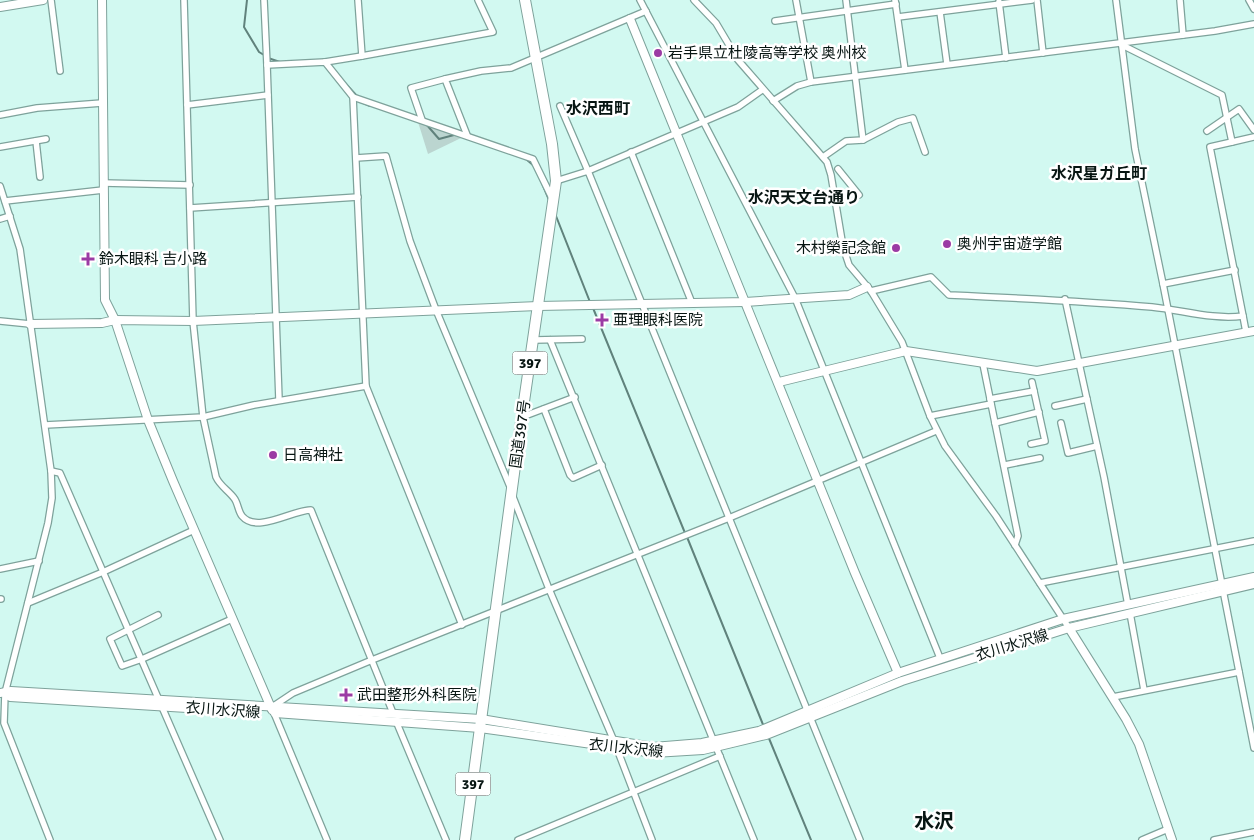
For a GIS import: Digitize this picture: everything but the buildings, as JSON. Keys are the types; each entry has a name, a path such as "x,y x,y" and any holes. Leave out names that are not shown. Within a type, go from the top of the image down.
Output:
{"highway":[{"name":"国道397号","path":"465,840 556,181 525,0"}],"street":[{"path":"0,7 43,0"},
{"path":"52,0 60,71"},
{"path":"102,0 105,300 115,320 148,420 327,840"},
{"path":"184,0 193,321 203,417 216,477 218,483 234,498 243,517 256,522 267,522 310,510 393,713"},
{"path":"264,0 279,400"},
{"path":"358,0 362,56"},
{"path":"267,65 325,62 493,32 478,0"},
{"path":"640,0 795,298 940,658"},
{"path":"694,0 716,23 738,60 762,90 823,157 831,175 845,258 869,289 906,351 936,431 1064,619 1113,697 1146,761 1172,840"},
{"path":"796,0 811,82"},
{"path":"846,0 863,140"},
{"path":"898,17 999,2 1032,0"},
{"path":"1037,0 1043,53"},
{"path":"1116,0 1135,149 1164,284 1254,748"},
{"path":"1180,0 1183,35"},
{"path":"1249,0 1254,8"},
{"path":"775,21 896,2 905,70"},
{"path":"999,2 1006,58"},
{"path":"422,120 412,88 481,71 511,68 646,11"},
{"path":"940,12 947,64"},
{"path":"630,19 674,132 898,673"},
{"path":"773,101 797,86 811,82 1122,44 1254,24"},
{"path":"1122,44 1222,95 1232,142"},
{"path":"325,62 353,97 533,159 553,200"},
{"path":"445,80 466,135"},
{"path":"556,181 588,171 674,132 738,107 762,90"},
{"path":"187,105 268,95"},
{"path":"353,97 366,386 462,625"},
{"path":"0,114 37,108 102,103"},
{"path":"560,106 860,840"},
{"path":"1207,132 1239,109 1254,130"},
{"path":"823,157 846,141 863,140 898,122 913,118 925,152"},
{"path":"779,382 906,351 1037,371 1250,332 1243,316 1210,147 1254,138"},
{"path":"0,147 46,139"},
{"path":"36,140 40,177"},
{"path":"631,152 692,303"},
{"path":"356,158 386,156 410,241 436,310 512,493 549,589 615,745 652,840"},
{"path":"838,169 859,195"},
{"path":"5,201 103,186 190,185"},
{"path":"0,188 20,249 52,471 52,498 39,561 2,693 4,723 50,840"},
{"path":"190,208 358,197"},
{"path":"0,219 10,216"},
{"path":"1164,284 1234,270"},
{"path":"0,321 30,324 102,323 115,320 193,321 538,306 745,302 849,295 869,289 931,277 949,295 1065,299 1168,308 1227,319 1243,316"},
{"path":"1065,299 1097,446 1128,604"},
{"path":"534,340 582,339"},
{"path":"550,340 575,397 637,555 754,840"},
{"path":"983,364 1018,536 1014,545"},
{"path":"1031,444 1045,441 1032,382"},
{"path":"45,425 203,417 279,400 366,386"},
{"path":"930,416 1034,390"},
{"path":"522,417 575,397"},
{"path":"1055,406 1087,399"},
{"path":"544,409 570,475 573,478 602,465"},
{"path":"995,423 1039,412"},
{"path":"1061,423 1068,453 1097,446"},
{"path":"272,711 293,693 729,518 936,431"},
{"path":"1004,466 1040,458"},
{"path":"52,471 60,473 220,840"},
{"path":"28,602 103,572 194,530"},
{"path":"1040,583 1254,541"},
{"path":"0,569 39,561"},
{"name":"衣川水沢線","path":"809,714 902,681 1069,628 1222,588 1254,577"},
{"name":"衣川水沢線","path":"272,711 393,713 481,723 654,753 703,750 715,744 766,735 898,673 1064,619 1128,604 1254,584"},
{"path":"1130,613 1144,690"},
{"path":"158,614 110,639 122,666 232,619"},
{"path":"1113,697 1239,672"},
{"name":"衣川水沢線","path":"2,693 11,691 161,702 396,722 481,723"},
{"path":"396,722 446,840"},
{"path":"518,840 720,756"},
{"path":"1142,840 1168,829"},
{"path":"1214,840 1254,832"}],"shaded area":[{"path":"418,122 461,138 428,154"}],"waterway":[{"path":"247,0 244,27 259,52 264,55"},
{"path":"268,58 280,62"},
{"path":"317,60 326,60"},
{"path":"345,83 357,96"},
{"path":"361,102 370,106"},
{"path":"426,124 439,139 454,135"},
{"path":"526,159 534,166"},
{"path":"542,183 549,200"},
{"path":"556,216 590,302"},
{"path":"593,308 685,533"},
{"path":"687,537 764,727"},
{"path":"768,736 811,840"}],"place":[{"name":"岩手県立杜陵高等学校 奥州校","path":"658,53"},
{"name":"奥州宇宙遊学館","path":"947,244"},
{"name":"木村榮記念館","path":"896,248"},
{"name":"鈴木眼科 吉小路","path":"88,259"},
{"name":"亜理眼科医院","path":"602,320"},
{"name":"日高神社","path":"273,455"},
{"name":"武田整形外科医院","path":"346,695"}],"district":[{"name":"水沢西町","path":"598,108"},
{"name":"水沢星ガ丘町","path":"1099,173"},
{"name":"水沢天文台通り","path":"804,197"},
{"name":"水沢","path":"934,821"}]}
